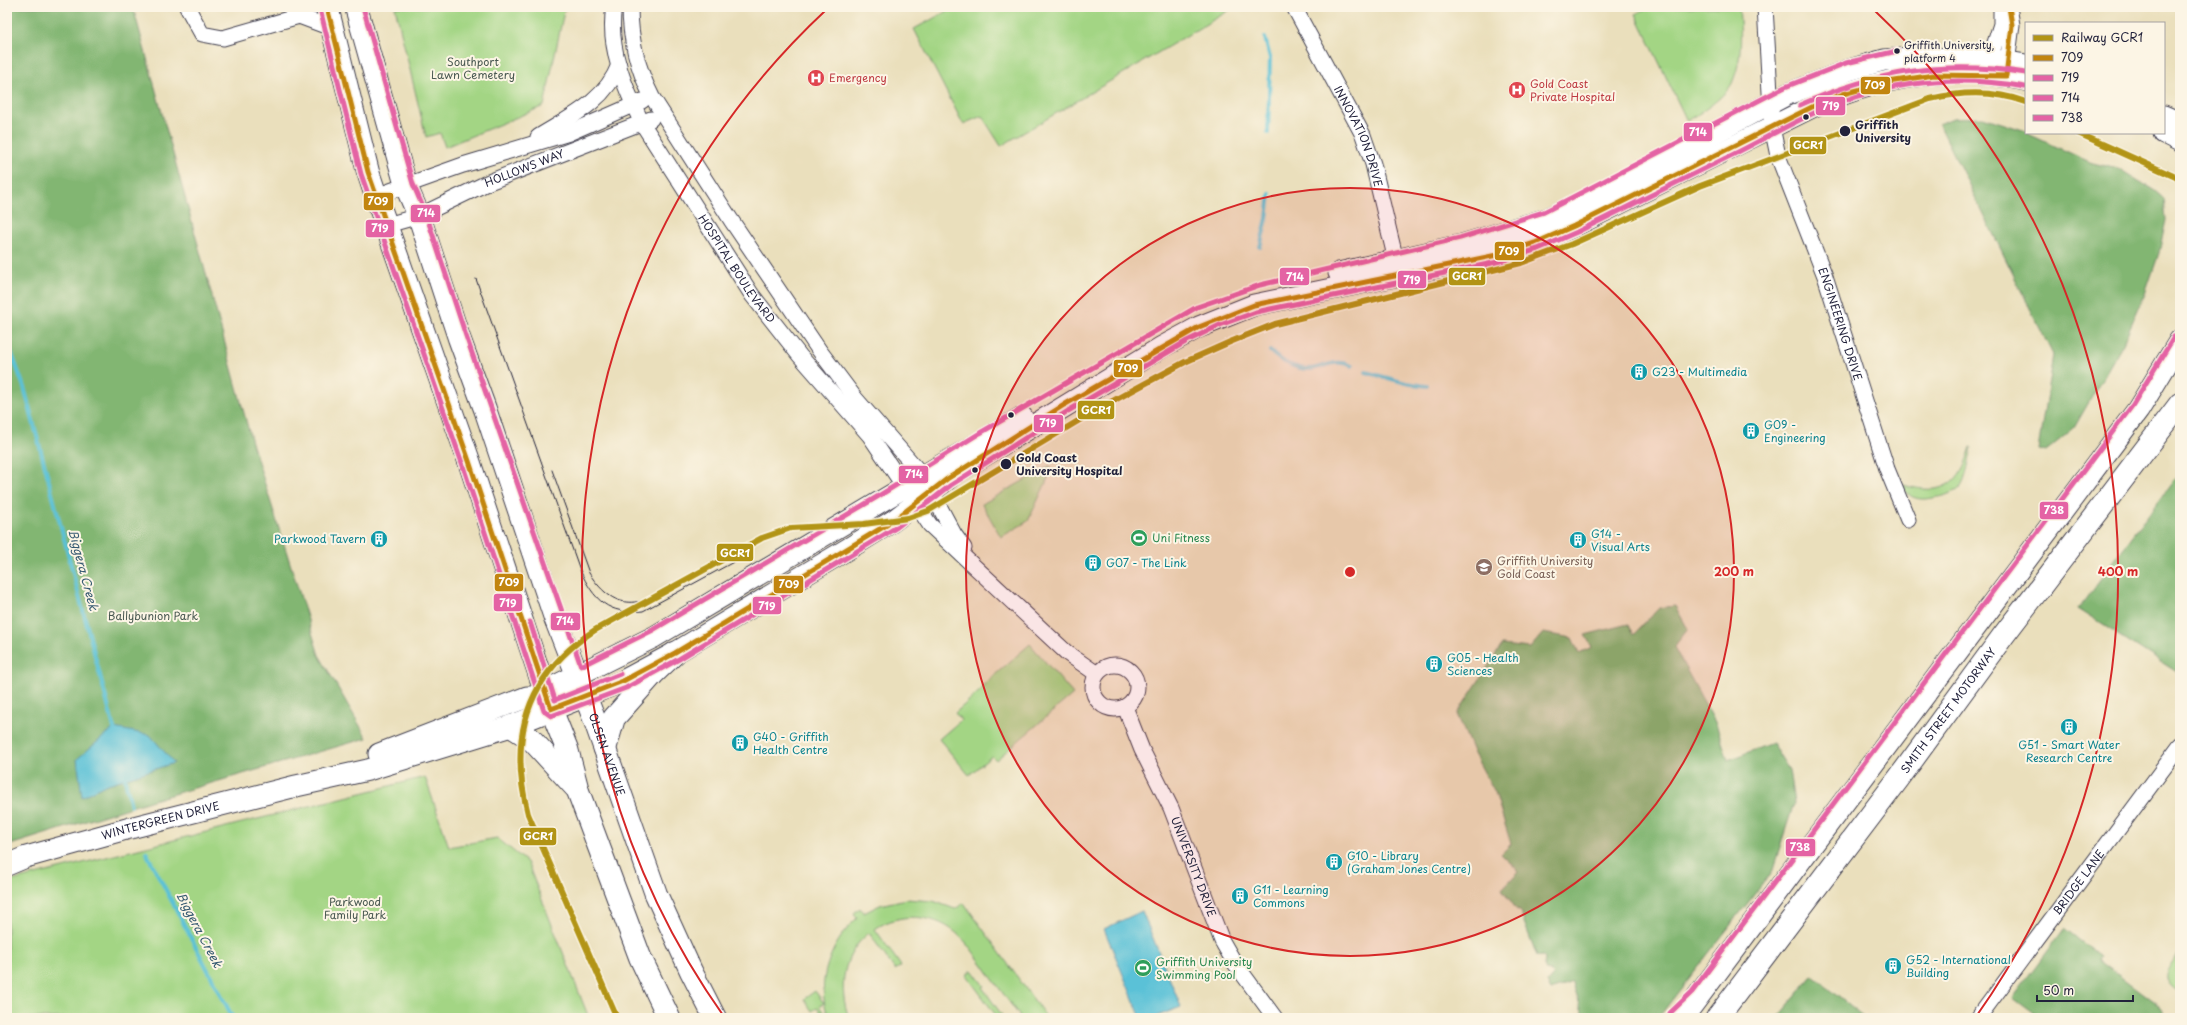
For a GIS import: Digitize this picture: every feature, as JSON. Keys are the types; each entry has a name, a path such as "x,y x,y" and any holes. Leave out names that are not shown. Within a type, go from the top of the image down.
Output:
{"main road":[{"name":"OLSEN AVENUE","path":"356,7 406,186 419,216 458,338 576,676 585,695 656,894 691,971 715,1018"},
{"path":"329,17 376,196 471,469 548,701 567,749 578,791 640,957 669,1018"},
{"path":"1682,1018 2138,410 2180,341"},
{"name":"SMITH STREET MOTORWAY","path":"1717,1018 1899,778 2003,636 2180,404"},
{"path":"604,749 614,718 654,672 675,652"},
{"path":"512,726 531,739 578,791"},
{"path":"1674,1018 1697,997"}],"street":[{"path":"187,7 202,34 223,38 303,12 329,17"},
{"name":"HOSPITAL BOULEVARD","path":"614,7 612,27 619,65 633,105 642,123 752,295 800,356 919,489"},
{"name":"HOSPITAL BOULEVARD","path":"630,7 630,31 634,53 642,79 662,114 763,268 919,489"},
{"name":"INNOVATION DRIVE","path":"1294,7 1363,135 1373,164 1398,267"},
{"name":"ENGINEERING DRIVE","path":"1765,7 1772,127 1778,156 1825,276 1887,469 1908,520"},
{"path":"2001,7 2003,67"},
{"path":"2003,67 2012,25 2009,7"},
{"path":"1398,267 1462,245 1547,219 1788,94 1830,76 1884,60 1910,58 2003,67 2025,79"},
{"path":"520,147 594,102 611,81 619,65"},
{"path":"548,701 576,676 654,637 919,489 1151,340 1200,313 1262,292 1398,267 1497,255 1554,235 1820,103 1868,85 1924,75 2003,67"},
{"name":"HOLLOWS WAY","path":"376,196 463,165 569,133 652,97"},
{"name":"HOLLOWS WAY","path":"387,225 419,216 489,182 662,114"},
{"path":"2165,116 2180,123"},
{"path":"2165,134 2180,141"},
{"path":"743,281 763,268"},
{"path":"752,295 773,281"},
{"path":"919,489 980,570"},
{"path":"919,489 930,525 980,570 1007,598 1067,653 1097,674"},
{"path":"548,701 585,695 623,681 675,652 893,521 919,489"},
{"path":"1116,665 1123,667 1134,676 1137,690 1135,697 1125,707 1110,709 1098,702 1093,688 1097,674 1103,669 1116,665"},
{"name":"WINTERGREEN DRIVE","path":"7,865 16,858 296,786 368,770 512,726 548,701"},
{"name":"WINTERGREEN DRIVE","path":"296,786 548,701"},
{"name":"UNIVERSITY DRIVE","path":"1125,707 1142,750 1170,808 1222,941 1234,962 1275,1018"},
{"name":"BRIDGE LANE","path":"1978,1018 2180,746"}],"green space":[{"name":"Ballybunion Park","path":"7,7 133,7 253,446 319,655 367,738 153,800 7,846"},
{"name":"Southport Lawn Cemetery","path":"395,7 565,7 544,106 445,147 440,133 426,137"},
{"path":"950,7 1235,7 1001,146 982,116 963,124 914,29 947,11"},
{"path":"1649,7 1739,7 1741,35 1740,53 1733,81 1720,98 1687,121 1636,14"},
{"path":"1983,117 2023,130 2025,134 2028,134 2090,162 2121,170 2155,191 2164,199 2166,220 2159,253 2145,294 2123,343 2074,428 2045,452 2038,450 2053,355 1939,124 1953,118"},
{"path":"1971,447 1966,475 1960,488 1946,495 1928,499 1910,496 1906,491 1903,485 1929,489 1948,485 1955,480 1961,471"},
{"path":"1050,466 1052,470 1028,521 1001,537 982,504"},
{"path":"2180,472 2180,674 2078,609"},
{"path":"1675,606 1688,629 1674,647 1716,724 1728,760 1772,743 1789,770 1794,803 1772,872 1658,1018 1582,1018 1584,1017 1572,982 1551,990 1547,983 1553,976 1550,972 1546,971 1544,965 1545,958 1543,955 1537,956 1519,909 1517,910 1502,889 1519,871 1501,854 1511,844 1495,792 1474,754 1457,714 1502,645 1530,648 1543,633 1572,638 1579,653 1592,647 1585,635 1628,624 1633,635 1659,608"},
{"path":"1030,644 1073,694 996,760 992,756 969,775 939,739 961,720 955,713 982,689 981,687"},
{"name":"Parkwood Family Park","path":"425,777 449,847 497,838 527,862 589,1018 7,1018 7,882"},
{"path":"906,899 933,901 955,909 964,903 1047,1018 1021,1018 963,939 946,926 937,922 916,917 895,920 875,929 901,966 895,970 869,933 860,941 848,961 843,983 849,1018 829,1018 823,991 824,977 833,951 848,928 857,918 854,913 860,908 864,913 880,905"},
{"path":"2064,929 2100,957 2098,960 2161,1007 2169,1018 2040,1018 2013,998"},
{"path":"2180,951 2180,993 2168,983 2166,974 2171,963"},
{"path":"972,970 1004,1018 998,1018 966,975"},
{"path":"1813,976 1865,1017 1866,1018 1777,1018"},
{"path":"815,991 824,1003 819,1006 828,1018 825,1018 817,1008 812,1011 804,999"}],"water":[{"path":"114,728 150,735 174,763 105,785 82,797 77,759"},
{"name":"Griffith University Swimming Pool","path":"1142,911 1181,1007 1152,1018 1141,1018 1104,929"}],"waterway":[{"path":"1265,38 1270,58 1268,133"},
{"path":"1260,247 1267,218 1270,194"},
{"name":"Biggera Creek","path":"7,341 24,387 115,732"},
{"path":"1270,351 1285,362 1304,369 1338,363 1352,366"},
{"path":"1366,372 1406,383 1427,386"},
{"name":"Biggera Creek","path":"124,774 131,806"},
{"name":"Biggera Creek","path":"146,852 233,1018"}],"tram line":[{"path":"476,279 580,570 585,581 597,597 611,608 631,612 643,611 739,559"},
{"path":"552,470 589,573 600,587 610,596 621,601 632,602 655,596 735,552"}],"rail line":[{"name":"GCR1","path":"617,1018 528,814 522,786 520,759 522,734 528,710 539,687 553,666 572,647 595,630 762,538 791,528 864,524 908,518 928,511 1098,409 1185,362 1275,324 1521,263 1572,244 1700,186 1930,99 1954,94 1978,93 2002,95 2025,102"},
{"name":"GCR1","path":"2080,134 2180,179"}],"transit line":[{"name":"709","path":"327,7 368,172 469,461 551,709 623,681 675,653 893,521 947,479 1064,405 1199,327 1254,305 1497,255 1535,243 1574,226 1820,103 1843,94 1888,82 1934,75 2006,76 2012,25 2009,7"},
{"name":"714","path":"363,7 413,184 426,214 466,336 581,666 651,631 877,497 980,433 1197,307 1260,285 1460,238 1544,212 1785,87 1846,63 1897,51"},
{"name":"719","path":"320,9 361,174 462,463 544,711 551,716 626,688 679,659 897,527 951,485 1068,411 1187,341 1220,325 1256,312 1498,262 1538,249 1577,232 1812,114 1872,92 1922,83 1948,81 1999,83 2025,87"},
{"name":"738","path":"1800,105 1828,93 1856,84 1911,71 1938,68 1967,68 1996,69 2025,73"},
{"name":"738","path":"1670,1013 1692,992 2132,406 2174,337"},
{"name":"714","path":"530,622 555,700 620,674"}],"place":[{"name":"Griffith University, platform 4","path":"1897,51"},
{"name":"Emergency","path":"816,78"},
{"name":"Gold Coast Private Hospital","path":"1517,90"},
{"name":"Griffith University","path":"1845,131"},
{"name":"G23 - Multimedia","path":"1639,372"},
{"name":"G09 - Engineering","path":"1751,431"},
{"name":"Gold Coast University Hospital","path":"1006,464"},
{"name":"Uni Fitness","path":"1139,538"},
{"name":"Parkwood Tavern","path":"379,539"},
{"name":"G14 - Visual Arts","path":"1578,540"},
{"name":"G07 - The Link","path":"1093,563"},
{"name":"Griffith University Gold Coast","path":"1484,567"},
{"name":"G05 - Health Sciences","path":"1434,664"},
{"name":"G51 - Smart Water Research Centre","path":"2069,727"},
{"name":"G40 - Griffith Health Centre","path":"740,743"},
{"name":"G10 - Library (Graham Jones Centre)","path":"1334,862"},
{"name":"G11 - Learning Commons","path":"1240,896"},
{"name":"G52 - International Building","path":"1893,966"},
{"name":"Griffith University Swimming Pool","path":"1143,968"}]}
